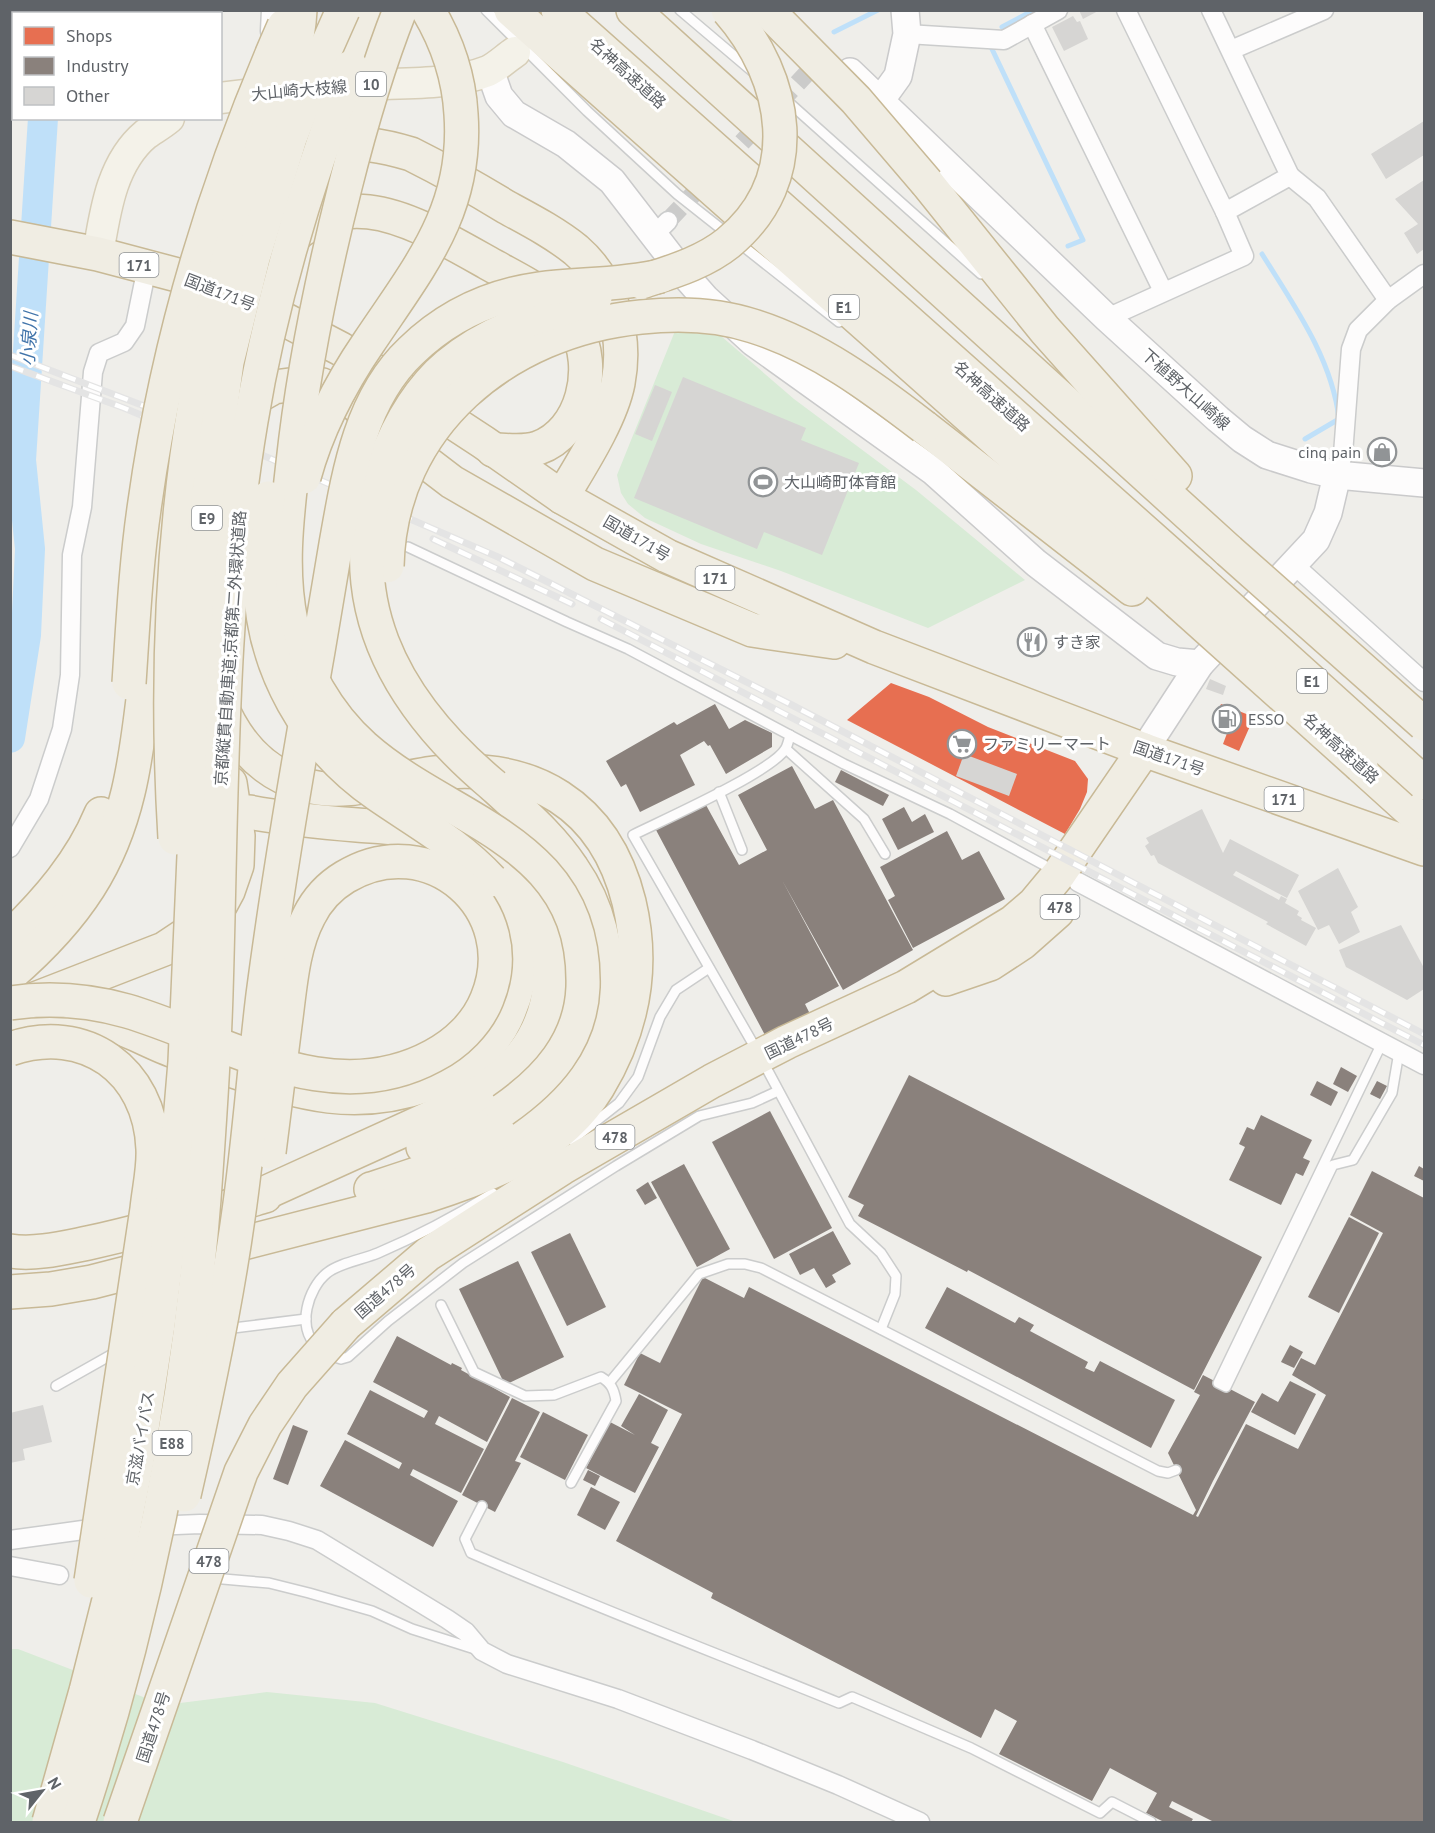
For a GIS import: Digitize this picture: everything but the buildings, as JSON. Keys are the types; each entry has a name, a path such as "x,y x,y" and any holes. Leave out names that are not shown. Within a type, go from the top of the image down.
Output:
{"highway":[{"path":"10,937 50,895 83,851 97,825 115,774 126,718 137,570 145,502 171,365 195,269 230,159 291,10"},
{"path":"195,1054 170,696 179,507 195,396 216,303 230,249 289,72 298,37 300,10"},
{"name":"京都縦貫自動車道;京都第二外環状道路","path":"195,1054 198,597 227,362 253,258 290,138 343,10"},
{"name":"京都縦貫自動車道;京都第二外環状道路","path":"195,1054 216,999 225,676 232,576 251,421 282,275 307,188 351,67 375,10"},
{"path":"266,1236 460,1157 506,1122 553,1067 572,1037 583,996 580,945 562,896 546,874 529,857 485,825 419,788 362,746 340,723 323,699 300,652 292,622 287,593 285,536 305,377 325,265 354,151 371,91 400,10"},
{"path":"300,652 293,590 293,555 295,523 307,468 340,388 370,340 406,290 433,243 444,220 458,173 461,149 460,98 446,46 428,10"},
{"name":"名神高速道路","path":"511,10 1041,482 1181,599 1425,783"},
{"name":"名神高速道路","path":"558,10 1181,599 1425,823"},
{"name":"E1","path":"628,10 1425,724"},
{"name":"E1","path":"633,10 681,56"},
{"path":"10,1251 58,1249 131,1234 326,1179 394,1157 465,1130 506,1122 544,1111 575,1077 591,1050 606,1002 607,976 604,947 587,893 574,870 540,829 455,752 433,728 396,673 383,644 368,583 369,516 376,485 398,429 427,386 447,366 469,349 524,321 662,276 708,256 736,235 762,202 775,172 780,122 773,87 759,53 729,10"},
{"path":"767,10 856,100 927,183 1045,330 1174,476 1229,550"},
{"path":"10,1021 63,1017 113,1025 166,1048 285,1089 315,1096 350,1099 381,1097 416,1089 442,1079 470,1062 487,1046 501,1029 513,1004 520,977 521,951 516,924 491,880 478,865 459,850 377,794 333,758 300,716 277,670 268,643 260,579 262,543 285,355 299,266 331,136 351,67"},
{"path":"221,253 240,203 256,183 276,166 302,154 334,146 362,144 386,147 411,154 553,234 577,251 597,274 611,302 621,341 619,376 606,417 562,497"},
{"path":"267,268 278,251 301,228 325,216 352,211 372,211 413,223 550,298 565,313 576,329 582,346 585,366 580,407 569,426 555,439 538,448 520,451 493,450"},
{"name":"国道171号","path":"10,237 86,252 204,282 243,299 341,349 562,497 667,556 874,647 1144,750 1425,849"},
{"path":"296,783 341,517 353,461 371,408 392,373 411,351 438,329 462,313 489,301 523,292 618,284 662,276"},
{"path":"494,786 439,726 420,699 405,671 395,642 386,584 390,528 406,475 432,428 450,406 492,369 570,331 629,318 691,315 720,318 780,335 811,350 857,378 924,427 1181,599"},
{"path":"10,975 51,937 89,887 119,825 131,788 166,506 200,331"},
{"path":"10,1008 164,949 203,923 221,904 228,891 237,864 238,836 232,788 211,713 194,584 204,504 245,334"},
{"path":"204,504 231,430 242,411 256,397 274,387 305,383 322,386 351,400 380,427 452,482 596,564 752,630 874,647"},
{"path":"151,632 152,667 157,698 174,747 198,785 211,795 249,812 309,821 408,829 470,845 508,872 522,888 534,908 549,950 549,996 543,1018 532,1041 519,1060 489,1087 461,1104 245,1202"},
{"path":"10,1292 51,1289 92,1282 426,1196 469,1182 523,1158 552,1138 575,1116 593,1094 607,1072 630,1016 636,974 635,936 626,888 619,868 593,827 579,812 546,788 527,780 498,774 433,773 344,789 324,789 296,783 279,776 264,767 237,737 224,713 202,655"},
{"name":"国道478号","path":"120,1822 241,1472 265,1425 292,1385 346,1324 428,1254 573,1162 712,1081 906,987 1013,922 1068,878 1144,750"},
{"name":"E88","path":"89,1822 145,1648 173,1541 209,1386 239,1210 263,994 296,783"},
{"path":"10,1003 55,1000 101,1005 150,1019 247,1057 275,1065 285,1067 294,1070 341,1077 383,1074 422,1062 441,1052 459,1039 484,1007 496,969 491,929 483,910 464,886 438,869 419,862 398,861 377,862 337,882 321,898 309,916 300,937 293,969 287,1008 283,1044 281,1055 280,1067 268,1162 233,1307 209,1386"},
{"path":"10,1049 40,1041 60,1041 80,1046 119,1067 139,1094 147,1110 153,1150 147,1209 83,1633 44,1822"},
{"name":"京滋バイパス","path":"49,1822 111,1592 137,1461 195,1054"},
{"name":"京滋バイパス","path":"78,1822 129,1649 167,1470 184,1369 204,1201 195,1054"},
{"path":"10,1267 27,1270 74,1266 128,1255 310,1208 405,1178"},
{"path":"10,1232 38,1241 104,1240"}],"main road":[{"name":"大山崎大枝線","path":"222,98 312,87 470,77 490,70 515,52"},
{"path":"86,252 126,158 144,135 166,120"}],"street":[{"path":"271,10 270,31 298,47 308,62 312,87"},
{"path":"880,101 898,76 906,22 1004,40 1058,10"},
{"path":"1107,318 1162,291 1244,256 1225,212 1126,10"},
{"path":"1211,10 1290,176 1317,198 1388,300"},
{"path":"1232,50 1324,10"},
{"path":"1032,24 1162,291"},
{"path":"810,70 828,50"},
{"name":"下植野大山崎線","path":"828,50 1107,318 1242,439 1267,454 1337,475 1425,483"},
{"path":"490,70 499,96 514,114 566,144 612,181 661,228 683,273 705,298 753,342 933,471 1036,563 1157,656 1177,662 1200,664"},
{"path":"1225,212 1290,176"},
{"path":"10,848 39,799 62,729 70,675 72,555 82,507 93,372 99,353 124,342 135,327 147,267"},
{"path":"1144,750 1200,664 1316,540 1328,513 1343,454 1351,349 1358,330 1388,300 1425,274"},
{"path":"1293,564 1425,682"},
{"path":"1157,656 1166,677 1171,708"},
{"path":"1068,878 1425,1065"},
{"path":"10,1540 83,1530 200,1524 262,1525 289,1531 316,1540 447,1618 466,1632 492,1660 618,1699 752,1750 921,1822"},
{"path":"10,1566 59,1575"}],"lane":[{"name":"E1","path":"486,10 587,111 677,194 845,327"},
{"path":"680,10 773,89 993,284"},
{"path":"1001,292 1045,330"},
{"name":"名神高速道路","path":"920,386 1041,482"},
{"path":"408,547 628,649 844,764 950,814 1068,878"},
{"path":"790,735 786,749 766,766 633,835 760,1056 850,1224 881,1253 896,1276 895,1294 881,1329"},
{"path":"786,749 864,819 885,854"},
{"path":"719,792 742,850"},
{"path":"559,1149 619,1103 638,1077 660,1017 676,990 709,968"},
{"path":"1382,1043 1218,1383 1226,1387 1333,1165 1353,1160 1392,1093 1399,1052"},
{"path":"501,1188 414,1236 378,1253 328,1271 317,1282 309,1300 305,1324 312,1342 326,1354 341,1359 348,1357 388,1321 463,1263 615,1166 699,1116 752,1103 778,1091"},
{"path":"610,1382 699,1274 728,1264 745,1264 761,1268 1158,1471 1168,1473 1176,1470"},
{"path":"441,1305 474,1372 525,1396 554,1395 601,1377 610,1382 616,1401 571,1483"},
{"path":"206,1331 306,1319"},
{"path":"184,1334 195,1333"},
{"path":"150,1338 161,1337"},
{"path":"56,1386 109,1354 140,1342"},
{"path":"482,1506 465,1539 471,1553 586,1603 839,1703 852,1697 971,1748 1100,1813 1112,1802 1151,1822"},
{"path":"203,1578 269,1583 309,1593 372,1611 492,1660"}],"green space":[{"name":"大山崎町体育館","path":"675,331 721,336 794,399 916,490 1025,580 928,628 781,571 701,544 645,518 628,504 621,493 617,475"},
{"path":"11,1649 18,1649 164,1705 267,1692 375,1703 563,1762 736,1822 11,1822"}],"waterway":[{"path":"834,32 878,10"},
{"path":"1002,27 1034,10"},
{"path":"991,47 1083,240 1068,246"},
{"name":"小泉川","path":"10,738 26,635 30,549 21,460 43,120"},
{"path":"1262,254 1310,332 1335,396 1339,419 1305,439"}],"tunnel":[{"path":"668,221 810,70"}],"railway":[{"path":"10,355 181,420 498,557 790,704 1424,1034"},
{"path":"10,366 124,408 240,456"},
{"path":"433,539 572,604"},
{"path":"601,619 1424,1045"}],"place":[{"name":"cinq pain","path":"1382,452"},
{"name":"大山崎町体育館","path":"763,482"},
{"name":"すき家","path":"1032,642"},
{"name":"ESSO","path":"1227,719"},
{"name":"ファミリーマート","path":"962,744"}]}
